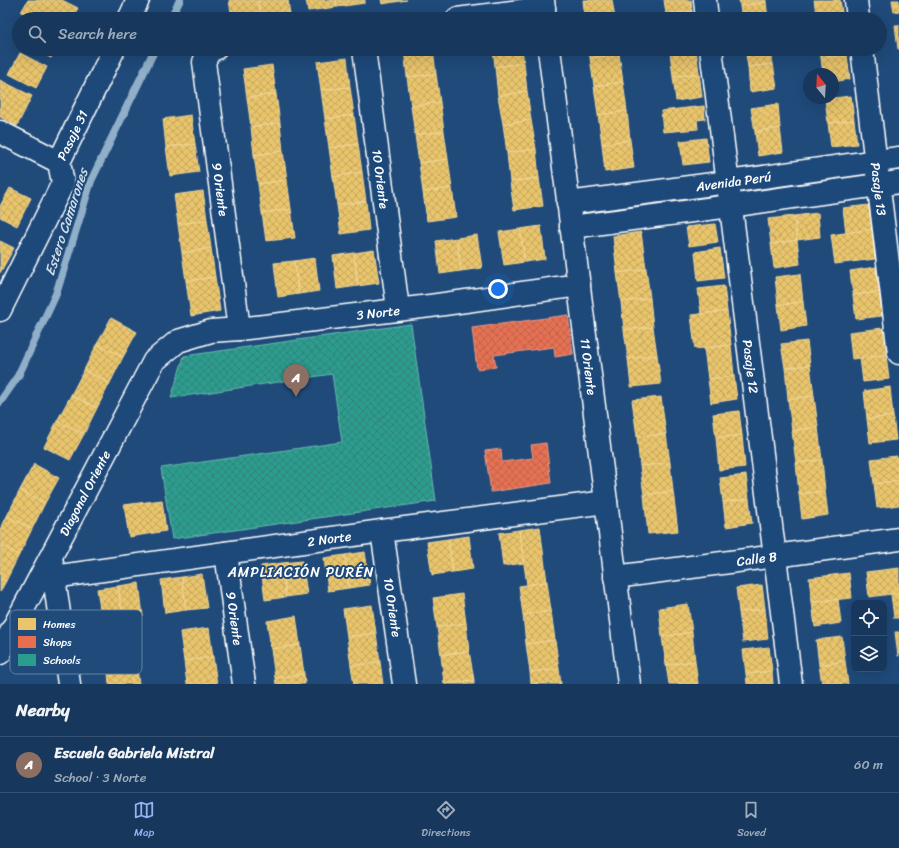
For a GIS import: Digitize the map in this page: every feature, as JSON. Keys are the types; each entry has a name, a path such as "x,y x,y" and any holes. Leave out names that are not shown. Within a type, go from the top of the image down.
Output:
{"street":[{"path":"132,12 138,0"},
{"path":"705,0 707,12"},
{"path":"856,0 857,12"},
{"path":"518,12 544,9"},
{"name":"Pasaje 31","path":"0,310 63,183 59,162 111,56"},
{"name":"9 Oriente","path":"208,56 204,62 239,329"},
{"name":"10 Oriente","path":"365,56 398,309"},
{"name":"11 Oriente","path":"550,56 628,684"},
{"name":"Pasaje 12","path":"712,56 791,684"},
{"name":"Pasaje 13","path":"863,56 875,161 889,184 899,353"},
{"path":"0,132 59,162"},
{"name":"Avenida Perú","path":"568,202 728,182 899,158"},
{"name":"Avenida Perú","path":"571,227 889,184"},
{"name":"3 Norte","path":"178,341 211,331 430,306 579,285"},
{"name":"Diagonal Oriente","path":"26,610 52,566 154,361 178,341"},
{"name":"2 Norte","path":"52,566 226,553 606,502"},
{"name":"10 Oriente","path":"382,531 404,684"},
{"name":"Calle B","path":"615,577 899,539"},
{"name":"9 Oriente","path":"226,553 244,684"},
{"path":"52,566 58,610"},
{"name":"Diagonal Oriente","path":"0,653 10,636"},
{"path":"68,674 69,684"}],"building: Homes":[{"path":"28,0 62,0 78,8 76,12 21,12"},
{"path":"229,0 258,0 260,12 231,12"},
{"path":"258,0 288,0 290,12 260,12"},
{"path":"306,0 336,0 337,7 308,11"},
{"path":"336,0 365,0 365,3 337,7"},
{"path":"381,0 407,0 382,4"},
{"path":"583,0 612,0 614,12 584,12"},
{"path":"664,0 691,0 692,11 666,12"},
{"path":"739,0 766,0 766,2 740,6"},
{"path":"814,0 840,0 842,12 816,12"},
{"path":"892,0 899,0 899,11 894,12"},
{"path":"766,2 767,12 741,12 740,6"},
{"path":"895,25 899,25 899,49 898,49"},
{"path":"18,56 26,56 47,67 36,88 9,74"},
{"path":"405,56 434,56 436,74 407,77"},
{"path":"494,56 523,56 524,63 495,67"},
{"path":"590,56 604,56 590,58"},
{"path":"619,56 623,82 594,86 590,58"},
{"path":"670,56 697,56 699,73 673,77"},
{"path":"746,56 772,56 773,64 748,67"},
{"path":"821,56 838,56 821,58"},
{"path":"847,56 850,79 839,81 839,68 822,68 821,58"},
{"path":"347,58 350,87 321,90 317,62"},
{"path":"524,63 527,91 498,96 495,67"},
{"path":"773,64 777,88 750,92 748,67"},
{"path":"272,65 276,94 247,98 243,69"},
{"path":"699,73 702,97 676,101 673,77"},
{"path":"436,74 440,102 411,106 407,77"},
{"path":"0,80 32,96 17,126 0,117"},
{"path":"623,82 627,111 598,115 594,86"},
{"path":"350,87 354,115 325,119 321,90"},
{"path":"527,91 531,120 503,124 498,96"},
{"path":"276,94 280,123 251,127 247,98"},
{"path":"851,96 854,120 828,123 826,104 839,104 839,97"},
{"path":"440,102 444,131 415,135 411,106"},
{"path":"778,104 780,128 755,132 751,108"},
{"path":"704,106 705,119 697,120 698,129 663,132 661,111"},
{"path":"627,111 630,140 602,144 598,115"},
{"path":"191,115 195,144 166,147 163,119"},
{"path":"354,115 358,144 329,148 325,119"},
{"path":"531,120 536,149 507,153 503,124"},
{"path":"854,120 857,144 831,147 828,123"},
{"path":"280,123 283,151 254,155 251,127"},
{"path":"780,128 783,152 758,156 755,132"},
{"path":"444,131 448,159 419,163 415,135"},
{"path":"706,138 709,162 683,165 680,141"},
{"path":"630,140 634,168 605,172 602,144"},
{"path":"195,144 199,172 170,176 166,147"},
{"path":"358,144 362,172 333,177 329,148"},
{"path":"536,149 539,178 510,182 507,153"},
{"path":"283,151 287,180 258,184 254,155"},
{"path":"448,159 452,188 423,192 419,163"},
{"path":"362,172 366,201 337,205 333,177"},
{"path":"539,178 543,206 514,210 510,182"},
{"path":"287,180 291,209 262,213 258,184"},
{"path":"10,188 31,198 17,226 0,217 0,206"},
{"path":"452,188 456,217 427,221 423,192"},
{"path":"203,191 207,220 178,224 174,195"},
{"path":"366,201 369,230 341,234 337,205"},
{"path":"869,205 872,229 846,233 843,208"},
{"path":"291,209 295,238 266,241 262,213"},
{"path":"818,213 820,237 797,240 794,216"},
{"path":"794,216 797,240 771,244 768,219"},
{"path":"207,220 211,248 182,253 178,224"},
{"path":"715,224 718,242 689,246 686,227"},
{"path":"541,226 545,259 525,262 520,229"},
{"path":"520,229 525,262 504,265 499,232"},
{"path":"872,229 875,259 835,264 831,235"},
{"path":"641,232 646,269 617,273 613,236"},
{"path":"477,235 482,268 461,271 457,238"},
{"path":"457,238 461,271 440,274 436,241"},
{"path":"797,240 800,264 774,268 771,244"},
{"path":"0,241 14,248 0,273"},
{"path":"211,248 215,277 186,281 182,253"},
{"path":"720,248 724,278 698,281 695,252"},
{"path":"374,250 379,283 358,286 354,253"},
{"path":"354,253 358,286 337,289 333,256"},
{"path":"315,258 319,291 299,294 294,261"},
{"path":"294,261 299,294 278,297 274,263"},
{"path":"876,267 879,292 853,295 850,271"},
{"path":"646,269 650,298 621,302 617,273"},
{"path":"800,274 803,302 778,305 775,277"},
{"path":"215,277 220,311 191,316 186,281"},
{"path":"724,286 727,311 701,314 698,289"},
{"path":"879,292 882,316 856,319 853,295"},
{"path":"650,298 653,327 624,330 621,302"},
{"path":"803,302 806,326 781,330 778,305"},
{"path":"727,311 731,345 695,349 691,315"},
{"path":"111,318 137,332 123,357 97,344"},
{"path":"653,327 657,355 628,359 624,330"},
{"path":"883,328 886,355 852,359 849,332"},
{"path":"807,341 810,365 785,368 781,344"},
{"path":"97,344 123,357 110,383 84,370"},
{"path":"731,345 734,376 708,379 704,348"},
{"path":"657,355 661,384 631,387 628,359"},
{"path":"886,355 889,379 863,382 860,358"},
{"path":"810,365 814,396 788,399 785,368"},
{"path":"84,370 110,383 97,408 71,395"},
{"path":"734,376 737,399 711,403 708,379"},
{"path":"890,387 893,416 867,419 864,391"},
{"path":"71,395 97,408 84,434 57,421"},
{"path":"814,396 818,427 792,431 788,399"},
{"path":"661,397 666,434 637,437 632,400"},
{"path":"739,411 742,435 716,438 713,414"},
{"path":"893,416 896,440 870,443 867,419"},
{"path":"57,421 84,434 70,460 44,447"},
{"path":"818,427 822,460 796,463 792,431"},
{"path":"666,434 670,463 640,466 637,437"},
{"path":"742,435 745,467 719,470 716,438"},
{"path":"897,456 899,480 874,484 871,459"},
{"path":"822,460 825,491 799,494 796,463"},
{"path":"670,463 673,491 644,495 640,466"},
{"path":"34,464 59,478 45,503 20,490"},
{"path":"746,475 749,499 723,502 720,478"},
{"path":"899,480 899,505 877,508 874,484"},
{"path":"20,490 45,503 32,529 7,516"},
{"path":"673,491 678,531 648,534 644,495"},
{"path":"825,491 828,515 802,519 799,494"},
{"path":"749,499 752,523 726,527 723,502"},
{"path":"162,500 166,531 129,537 124,505"},
{"path":"7,516 32,529 19,555 0,545 0,529"},
{"path":"540,527 547,582 527,585 519,530"},
{"path":"519,530 524,563 503,566 499,533"},
{"path":"469,536 473,569 453,572 448,539"},
{"path":"448,539 453,572 432,575 427,542"},
{"path":"0,545 19,555 6,581 0,578"},
{"path":"365,552 370,585 349,588 345,555"},
{"path":"345,555 349,588 328,591 324,558"},
{"path":"302,561 307,594 286,597 282,563"},
{"path":"282,563 286,597 265,600 261,566"},
{"path":"899,568 899,593 869,597 866,572"},
{"path":"849,573 852,598 812,602 809,578"},
{"path":"202,574 207,608 186,610 182,577"},
{"path":"182,577 186,610 165,613 161,580"},
{"path":"0,578 6,581 0,592"},
{"path":"547,582 551,611 523,615 519,586"},
{"path":"139,583 143,616 142,610 122,610 118,586"},
{"path":"762,585 765,609 739,612 736,588"},
{"path":"118,586 122,610 100,610 97,589"},
{"path":"899,593 899,618 894,618 891,594"},
{"path":"462,594 466,623 437,627 433,598"},
{"path":"838,599 841,623 815,627 812,602"},
{"path":"688,604 692,632 662,637 659,608"},
{"path":"372,605 376,633 347,637 343,609"},
{"path":"765,609 768,639 743,642 739,612"},
{"path":"551,611 555,640 526,644 523,615"},
{"path":"296,616 300,645 271,649 267,621"},
{"path":"466,623 469,651 441,655 437,627"},
{"path":"209,628 213,657 184,661 180,632"},
{"path":"692,632 695,661 666,665 662,637"},
{"path":"895,632 899,632 899,656 898,656"},
{"path":"376,633 380,662 351,666 347,637"},
{"path":"842,637 845,661 819,665 816,640"},
{"path":"555,640 559,669 530,672 526,644"},
{"path":"300,645 304,674 275,678 271,649"},
{"path":"769,647 772,671 746,674 743,650"},
{"path":"469,651 474,680 444,684 441,655"},
{"path":"213,657 217,684 187,684 184,661"},
{"path":"695,661 698,684 669,684 666,665"},
{"path":"845,661 848,684 822,684 819,665"},
{"path":"380,662 383,684 354,684 351,666"},
{"path":"559,669 561,684 531,684 530,672"},
{"path":"772,671 773,684 747,684 746,674"},
{"path":"108,674 138,674 139,684 109,684"},
{"path":"304,674 305,684 276,684 275,678"},
{"path":"474,680 474,684 445,684"}],"building: Shops":[{"path":"568,315 573,354 555,357 554,347 494,355 496,367 477,369 472,328"},
{"path":"546,443 551,483 491,492 485,451 501,449 502,462 533,458 531,445"}],"building: Schools":[{"path":"411,324 436,501 172,539 161,468 342,442 332,374 171,398 184,356"}],"waterway":[{"name":"Estero Camarones","path":"174,12 180,0"},
{"name":"Estero Camarones","path":"0,402 18,376 56,294 91,181 152,56"}],"place":[{"name":"Escuela Gabriela Mistral","path":"296,397"}],"district":[{"name":"AMPLIACIÓN PURÉN","path":"301,572"}]}
